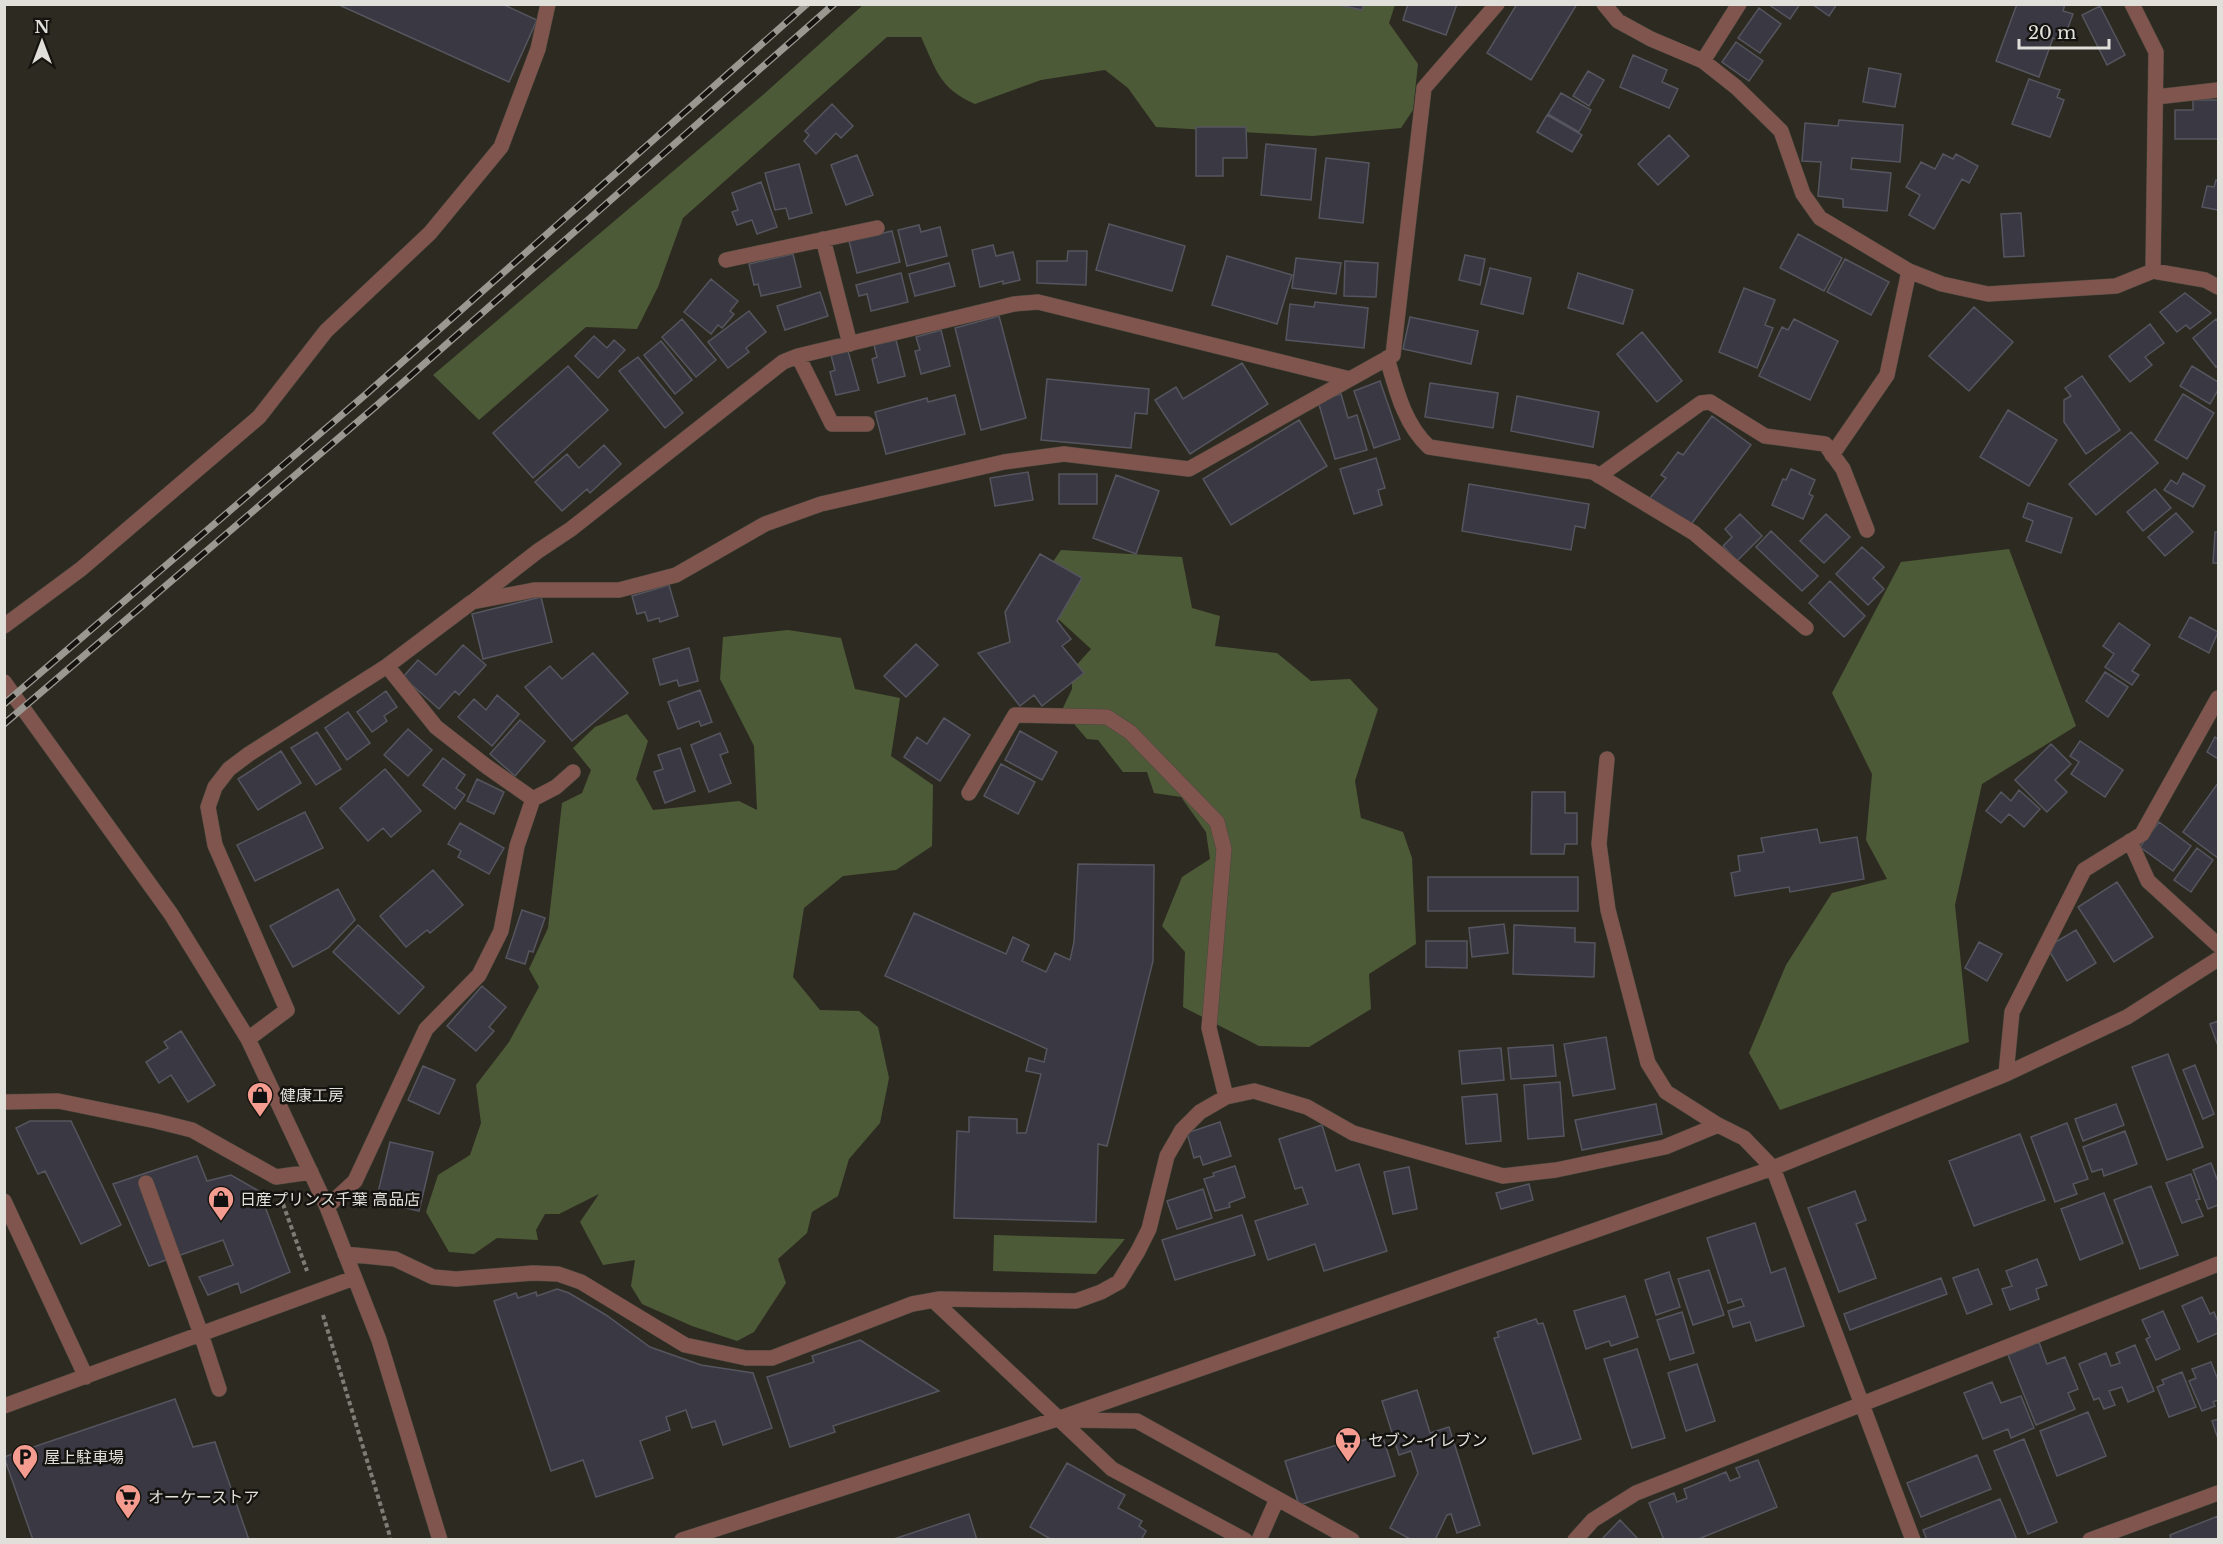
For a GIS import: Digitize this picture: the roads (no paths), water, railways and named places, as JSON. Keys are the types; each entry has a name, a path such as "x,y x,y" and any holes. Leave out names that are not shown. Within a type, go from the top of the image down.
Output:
{"street":[{"path":"4,626 81,569 259,417 326,332 430,233 501,147 538,49 548,4"},
{"path":"472,602 534,590 619,590 676,575 765,524 821,504 1004,462 1064,454 1189,469 1393,355 1424,88 1497,4"},
{"path":"1604,4 1618,21 1651,39 1703,61 1736,87 1781,131 1803,194 1820,218 1910,271 1942,284 1988,294 2116,286 2153,271 2205,280 2218,287"},
{"path":"1703,61 1739,4"},
{"path":"2132,4 2156,52 2153,271"},
{"path":"2156,97 2218,90"},
{"path":"726,260 877,228"},
{"path":"823,240 850,344"},
{"path":"1832,455 1887,375 1910,271"},
{"path":"248,1039 287,1010 215,845 208,807 215,788 229,769 387,666 538,551 571,529 783,362 798,356 1014,304 1038,302 1350,379"},
{"path":"798,356 832,424 867,424"},
{"path":"1387,358 1398,399 1418,437 1429,447 1593,472 1694,533 1806,628"},
{"path":"1599,476 1701,403 1710,402 1765,436 1825,444 1843,469 1867,530"},
{"path":"387,666 436,727 486,766 533,798"},
{"path":"4,682 171,914 248,1039 312,1172 379,1340 440,1539"},
{"path":"2006,1074 2012,1012 2084,870 2142,834 2218,698"},
{"path":"969,794 1015,715 1107,717 1130,732 1217,822 1224,849 1209,1028 1226,1097"},
{"path":"1607,759 1599,844 1608,910 1648,1064 1666,1092 1718,1125 1744,1138 1773,1168 1913,1539"},
{"path":"327,1207 355,1181 426,1029 478,975 501,931 517,846 533,798 556,787 573,772"},
{"path":"2130,841 2148,882 2218,945"},
{"path":"688,1538 1057,1419 1773,1168 2006,1074 2127,1017 2218,959"},
{"path":"345,1254 395,1259 433,1277 456,1279 533,1273 558,1274 581,1282 686,1345 746,1358 772,1358 912,1304 940,1299 1076,1301 1101,1292 1119,1282 1149,1229 1167,1156 1182,1130 1200,1112 1226,1097 1254,1091 1307,1107 1353,1133 1503,1176 1557,1170 1665,1147 1718,1125"},
{"path":"4,1102 58,1101 156,1121 192,1130 276,1177 312,1172"},
{"path":"146,1183 219,1389"},
{"path":"4,1201 86,1377"},
{"path":"1575,1539 1593,1520 1636,1493 2218,1264"},
{"path":"4,1406 354,1278"},
{"path":"933,1300 1112,1469 1245,1539"},
{"path":"1057,1419 1137,1421 1352,1539"},
{"path":"2090,1539 2218,1493"},
{"path":"1260,1539 1277,1499"}],"railway":[{"path":"4,704 365,395 807,4"},
{"path":"4,724 375,407 834,4"}],"place":[{"name":"健康工房","path":"260,1118"},
{"name":"日産プリンス千葉 高品店","path":"221,1222"},
{"name":"セブン-イレブン","path":"1348,1463"},
{"name":"屋上駐車場","path":"25,1480"},
{"name":"オーケーストア","path":"128,1520"}]}
